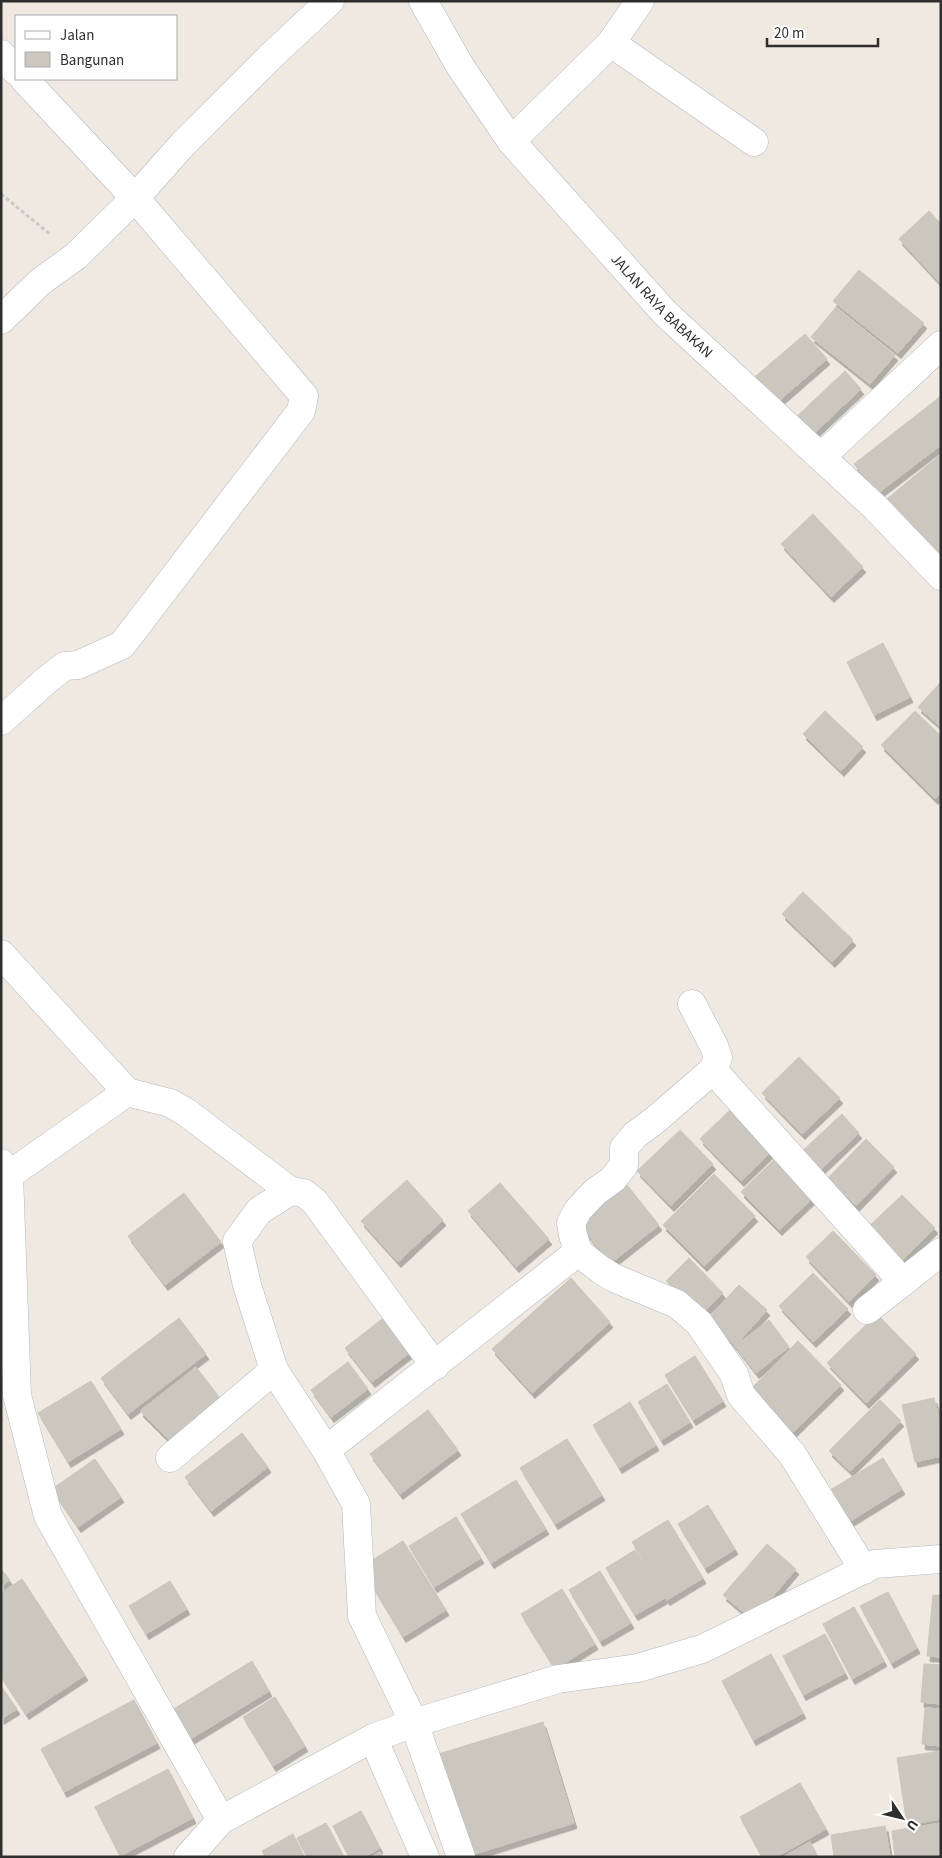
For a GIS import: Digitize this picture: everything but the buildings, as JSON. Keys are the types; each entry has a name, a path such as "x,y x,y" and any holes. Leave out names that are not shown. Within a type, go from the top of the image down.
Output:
{"street":[{"path":"1,320 40,282 76,256 135,198 183,144 271,56 330,1"},
{"name":"JALAN RAYA BABAKAN","path":"423,1 460,66 511,140 665,313 875,507 941,576"},
{"path":"511,140 611,43 640,1"},
{"path":"611,43 754,142"},
{"path":"1,54 15,69"},
{"path":"1,721 65,666 78,664 122,645 301,411 304,396 135,198 25,80"},
{"path":"821,457 941,345"},
{"path":"1,954 127,1092 170,1103 186,1112 290,1191 304,1193 315,1202 435,1366"},
{"path":"692,1004 714,1046 718,1058 713,1070 654,1121 634,1135 624,1148 624,1165 613,1179 595,1192 578,1210 571,1223 578,1252 614,1278 677,1304 699,1323 734,1374 741,1395 792,1454 864,1570"},
{"path":"713,1070 903,1282"},
{"path":"127,1092 5,1169 9,1399 48,1516 220,1820"},
{"path":"290,1191 259,1211 237,1241 247,1285 274,1370 326,1450 356,1504 362,1616 414,1723 462,1857"},
{"path":"326,1450 578,1252"},
{"path":"867,1310 941,1252"},
{"path":"170,1458 274,1370"},
{"path":"188,1857 220,1820 373,1738 414,1723 558,1678 638,1668 702,1649 875,1564 941,1559"},
{"path":"373,1738 425,1857"}],"path":[{"path":"1,194 76,256"}]}
